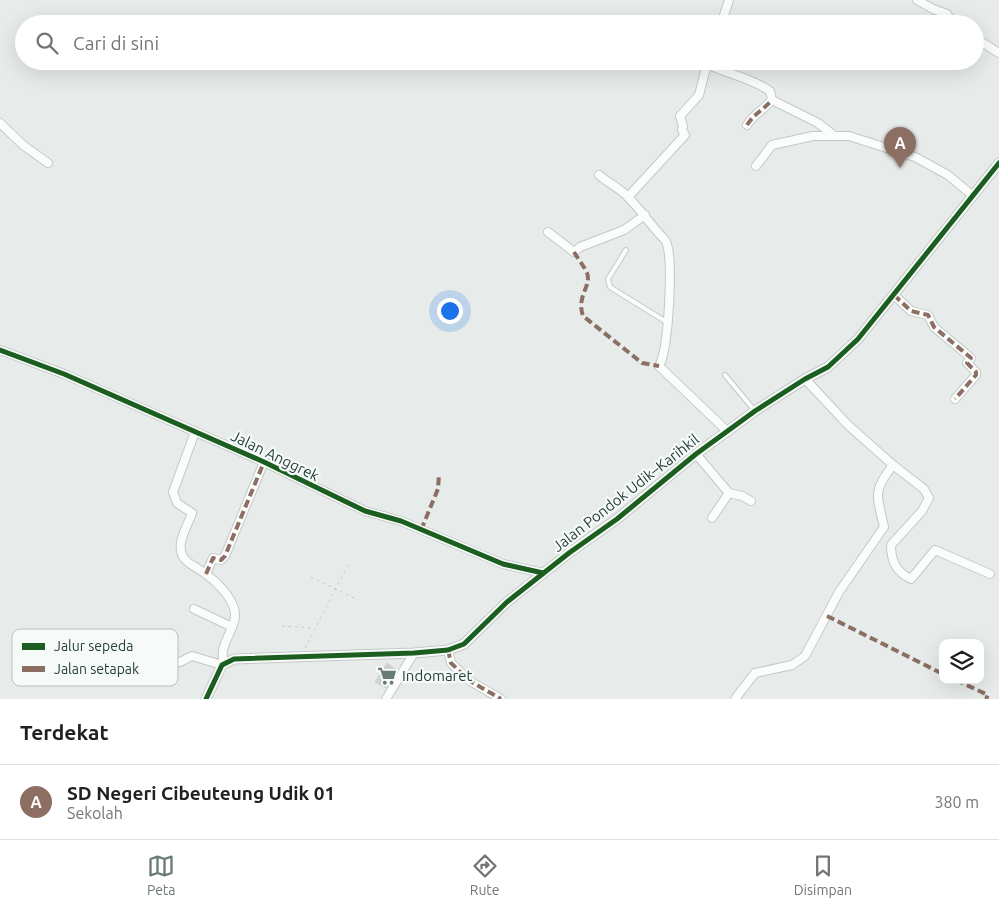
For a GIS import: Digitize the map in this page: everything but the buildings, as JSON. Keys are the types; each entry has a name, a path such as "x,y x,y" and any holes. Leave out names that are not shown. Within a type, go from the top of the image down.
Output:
{"street":[{"path":"724,15 730,0"},
{"path":"917,0 933,9 945,12 947,15"},
{"path":"984,43 999,52"},
{"path":"628,197 685,135 682,130 683,126 680,116 699,96 705,70"},
{"path":"719,70 752,79 770,91 772,100"},
{"path":"747,125 756,112 764,108 772,100"},
{"path":"772,100 818,123 832,134"},
{"path":"0,123 23,145 48,163"},
{"path":"756,166 772,145 813,136 832,134 849,136 915,157 948,175 974,196"},
{"name":"Jalan Pondok Udik–Karihkil","path":"223,664 244,658 300,658 414,653 448,650 464,644 507,602 617,519 696,454 755,411 805,378 828,367 858,339 999,163"},
{"path":"599,175 610,184 616,186 628,197 666,241 668,248 668,323 664,355 659,366 728,432"},
{"path":"548,232 574,252 580,247 624,230 645,215"},
{"path":"894,294 910,310 928,315 934,327 971,358 967,363 976,372 976,375 955,399"},
{"name":"Jalan Anggrek","path":"0,350 64,374 264,462 375,516 402,521 502,564 543,573"},
{"path":"805,378 848,425 893,465 924,489 929,498 922,511 891,545 891,558 902,575 911,579 935,550 990,574"},
{"path":"195,432 173,492 177,503 192,513 182,542 182,555 187,563 206,574 217,584 233,606 235,619 223,648 223,664 206,699"},
{"path":"696,454 729,492 751,501"},
{"path":"206,574 213,558 221,560 225,556 264,462"},
{"path":"736,699 756,673 792,665 810,649 839,592 884,527 876,494 882,480 893,465"},
{"path":"712,518 729,492"},
{"path":"194,608 232,626"},
{"path":"448,650 451,663 470,681 501,699"},
{"path":"386,699 414,653"},
{"path":"178,662 192,656 223,664"}],"lane":[{"path":"626,250 608,278 610,287 668,323"},
{"path":"724,375 755,411"}],"path":[{"path":"300,658 335,588 350,563"},
{"path":"311,577 358,600"},
{"path":"282,626 314,628"}],"marked path":[{"path":"747,125 772,100"},
{"path":"574,252 586,270 588,278 581,303 583,316 642,363 659,366"},
{"path":"894,295 911,311 928,315 934,327 971,358 967,363 976,372 976,375 955,399"},
{"path":"206,574 213,558 221,560 225,556 264,462"},
{"path":"421,530 438,489 439,474"},
{"path":"827,616 939,672"},
{"path":"448,650 451,663 470,681 501,699"},
{"path":"965,684 988,695 986,699"}],"cycle path":[{"path":"206,699 222,665 234,659 414,653 448,650 464,644 507,602 569,553 617,519 696,454 755,411 805,379 828,367 858,339 999,163"},
{"path":"0,350 64,374 264,462 365,511 401,521 503,564 543,573"}],"place":[{"name":"SD Negeri Cibeuteung Udik 01","path":"900,168"},
{"name":"Indomaret","path":"387,676"}]}
